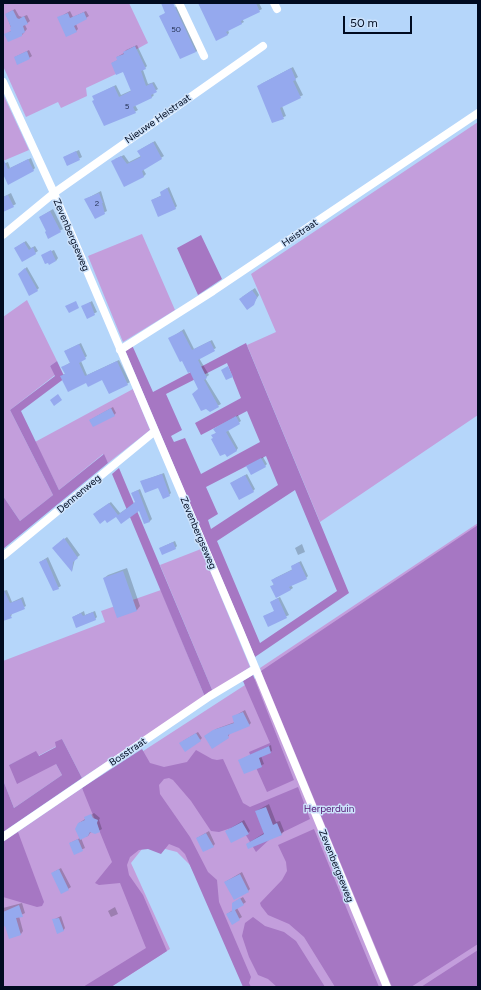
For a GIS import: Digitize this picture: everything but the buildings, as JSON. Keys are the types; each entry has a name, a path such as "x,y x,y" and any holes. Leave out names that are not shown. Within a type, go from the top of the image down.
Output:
{"street":[{"path":"179,3 204,56"},
{"name":"Nieuwe Heistraat","path":"3,235 54,193 263,46"},
{"name":"Zevenbergseweg","path":"3,82 54,193 255,669 387,987"},
{"name":"Heistraat","path":"120,350 213,291 478,113"},
{"name":"Dennenweg","path":"3,556 154,431"},
{"name":"Bosstraat","path":"3,837 210,696 255,669"}],"green space":[{"path":"3,3 129,3 148,43 128,54 131,67 86,88 87,96 61,108 58,102 26,117 3,66"},
{"path":"3,94 29,150 3,161"},
{"path":"478,122 478,415 320,522 247,345 276,332 251,274"},
{"path":"142,234 175,310 123,342 88,256"},
{"path":"201,235 222,279 198,295 177,248"},
{"path":"27,300 57,361 50,366 55,375 10,410 53,495 20,521 3,496 3,317"},
{"path":"246,343 349,593 255,657 125,350 132,345 153,392","holes":["227,363 241,398 195,423 201,435 247,411 260,442 201,474 185,438 174,442 171,436 182,430 166,394","266,456 278,485 211,529 208,520 218,514 206,487","295,490 337,591 260,643 217,541"]},
{"path":"57,361 65,378 21,411 59,490 104,454 108,463 3,549 3,496 20,521 53,495 10,410 55,376 50,366"},
{"path":"133,389 150,430 108,463 103,454 59,490 35,442"},
{"path":"119,468 213,692 205,697 112,474"},
{"name":"Herperduin","path":"478,523 478,987 243,987 246,979 190,865 177,852 146,844 131,863 170,949 111,987 3,987 3,842 82,788 83,790 262,674 260,668"},
{"path":"478,525 478,944 411,987 392,987 261,671"},
{"path":"201,549 250,667 213,692 160,565"},
{"path":"161,590 205,697 82,778 62,739 57,746 38,756 36,752 9,765 56,764 62,775 14,808 3,780 3,661 105,622 101,611"},
{"path":"253,675 294,780 267,792 249,752 270,743 243,681"},
{"path":"62,739 82,778 3,832 3,780 14,808 62,775 56,764 17,784 9,765 36,751 39,756 56,747 55,742"},
{"path":"142,749 150,763 164,767 187,762 196,750 212,759 223,759 243,803 250,807 298,787 310,819 271,838 256,852 244,832 231,828 219,832 211,831 191,801 173,780 169,778 164,779 159,785 160,794 190,837 208,872 217,880 219,902 251,977 249,983 251,987 243,987 185,854 179,848 169,844 161,854 148,849 139,850 130,857 127,865 129,875 143,895 167,951 111,987 83,987 146,948 120,883 99,885 95,883 112,862 82,788"},
{"path":"314,829 379,987 335,987 304,937 289,924 268,915 261,906 260,903 282,880 287,871 286,862 278,845"},
{"path":"18,832 44,902 42,906 37,907 3,897 3,842"},
{"path":"253,917 265,926 284,932 296,941 325,987 277,987 268,979 258,975 249,957 242,936 245,923"},
{"path":"478,950 478,987 421,987"}]}
